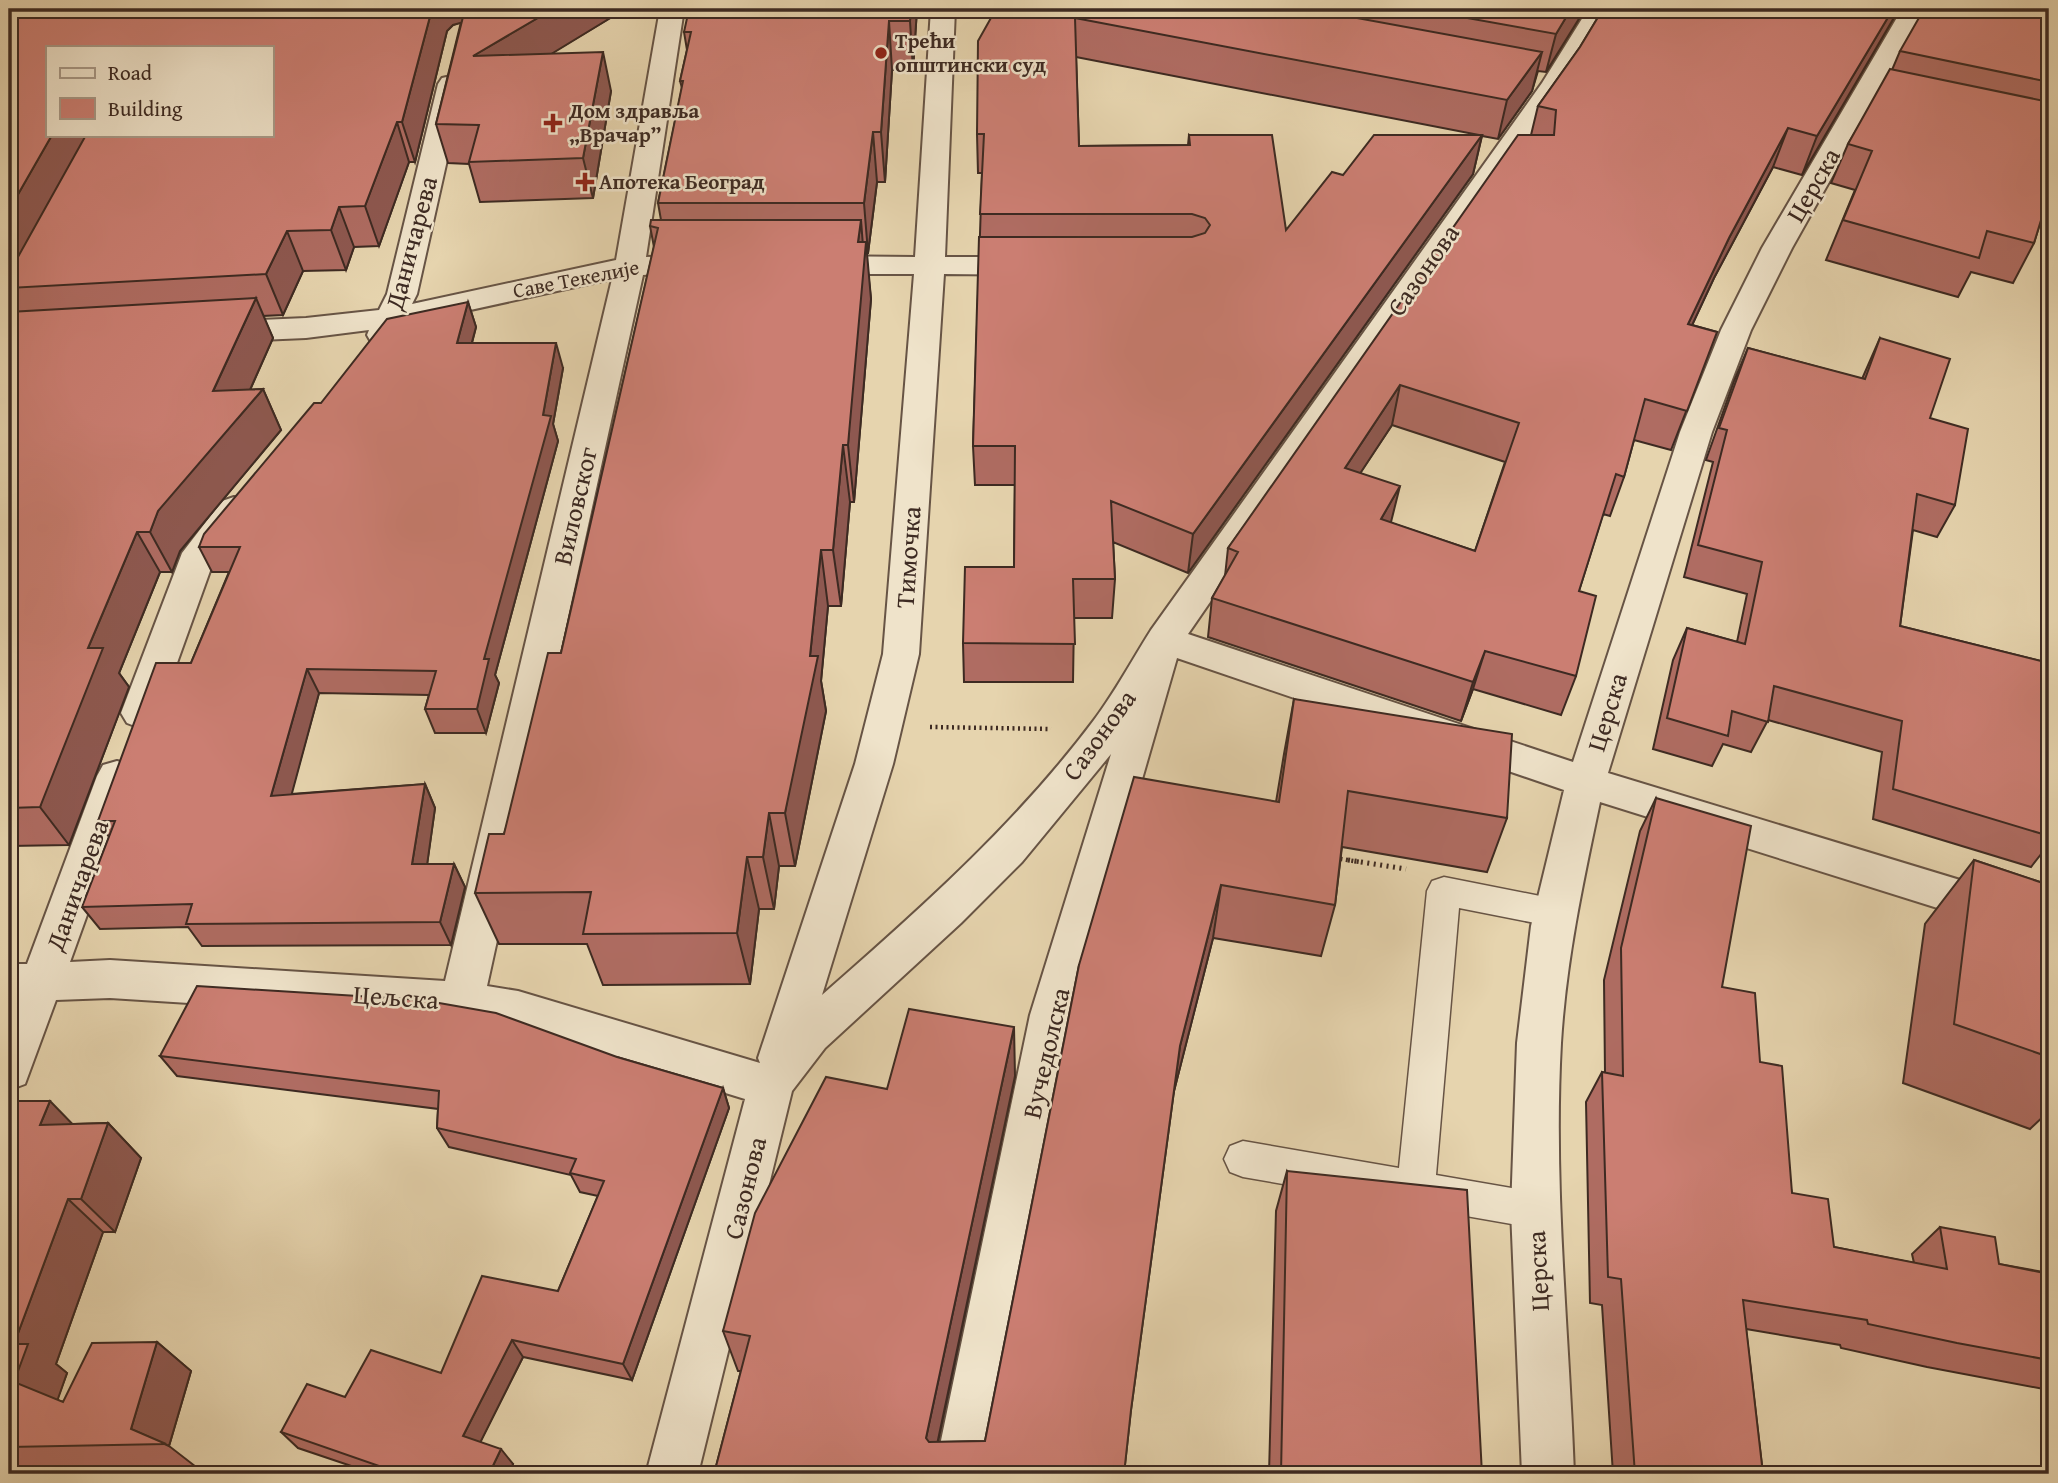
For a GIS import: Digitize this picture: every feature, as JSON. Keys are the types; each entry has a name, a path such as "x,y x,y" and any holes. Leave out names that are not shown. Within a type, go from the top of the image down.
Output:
{"street":[{"name":"Виловског","path":"462,1001 630,265 672,9"},
{"name":"Тимочка","path":"771,1087 874,764 901,654 929,266 943,9"},
{"name":"Сазонова","path":"672,1474 771,1087 782,1067 809,1034 946,911 1008,850 1108,730 1164,640 1538,81 1600,9"},
{"name":"Церска","path":"1548,1474 1535,1210 1539,1043 1555,913 1586,782 1696,432 1736,330 1777,248 1877,99 1914,9"},
{"name":"Даничарева","path":"359,362 392,318 402,294 457,58"},
{"name":"Саве Текелије","path":"183,334 306,328 392,318 630,265 724,264"},
{"path":"793,265 1056,266"},
{"name":"Даничарева","path":"9,1070 26,981 192,570 211,536 255,485"},
{"path":"1164,640 1586,782 2049,925"},
{"name":"Вучедолска","path":"960,1474 1052,1015 1164,640"},
{"name":"Цељска","path":"26,981 110,979 462,1001 518,1010 771,1087"}],"lane":[{"path":"1416,1189 1444,891 1555,913"},
{"path":"1243,1159 1535,1210"}],"path":[{"path":"920,726 1108,730"},
{"path":"1324,856 1411,869 1444,891"}],"building":[{"path":"9,9 432,9 402,122 397,122 365,206 339,207 331,230 287,231 266,274 9,288 9,273 85,136 273,136 273,46 46,46 46,136 51,136 9,210"},
{"path":"465,9 553,9 473,56 603,52 583,158 469,162 479,125 436,124"},
{"path":"689,9 911,9 910,21 889,21 881,132 873,132 864,203 658,203 691,32 684,32"},
{"path":"996,9 1308,9 1542,52 1507,100 1075,18 1079,146 1190,145 1189,135 1272,135 1286,230 1332,172 1343,175 1374,135 1482,135 1193,534 1111,501 1115,579 1073,579 1075,644 963,643 965,567 1014,567 1015,446 973,446 979,237 1192,237 1205,233 1210,225 1205,218 1192,214 980,214 984,134 977,134 978,41"},
{"path":"1417,9 1571,9 1556,34"},
{"path":"1603,9 1893,9 1817,136 1788,128 1729,238 1688,324 1717,332 1687,411 1645,399 1624,477 1616,474 1579,591 1596,596 1576,676 1485,651 1473,682 1212,598 1238,552 1228,548 1518,135 1554,135 1556,110 1538,106","holes":["1400,385 1519,423 1475,551 1381,519 1400,486 1345,468"]},
{"path":"1924,9 2049,9 2049,82 1900,51"},
{"path":"1890,69 2049,102 2049,194 2034,243 1987,231 1979,258 1843,220 1872,151 1848,144"},
{"path":"651,220 861,220 858,242 866,242 848,445 843,445 833,550 821,550 810,656 818,656 785,813 769,813 763,857 747,857 737,933 583,934 591,892 475,893 489,834 504,834 548,653 561,653 658,228 650,226"},
{"path":"256,298 213,391 263,389 158,511 150,532 137,532 88,648 103,648 40,807 9,808 9,312"},
{"path":"468,302 457,343 556,343 543,415 551,416 484,659 489,659 477,709 425,709 436,671 307,669 271,796 425,784 412,864 454,864 440,922 186,924 192,904 82,907 115,821 98,821 156,663 191,663 240,547 199,547 204,534 314,403 321,403 387,319"},
{"path":"1880,338 1950,359 1930,418 1968,429 1955,505 1917,494 1900,626 2049,663 2049,836 1893,789 1902,721 1774,686 1768,722 1732,711 1728,736 1667,718 1687,628 1745,644 1762,562 1698,545 1727,430 1719,428 1748,348 1865,379"},
{"path":"1294,699 1512,734 1507,818 1348,791 1335,905 1221,885 1180,1046 1124,1474 714,1474 750,1336 723,1331 755,1213 826,1077 887,1089 909,1009 1014,1027 926,1438 929,1442 985,1441 1079,965 1134,777 1279,802"},
{"path":"1656,798 1751,826 1722,987 1755,993 1760,1062 1782,1066 1792,1193 1828,1199 1834,1247 1947,1269 1940,1227 1995,1237 1999,1264 2049,1274 2049,1360 1868,1324 1867,1320 1743,1300 1763,1474 1635,1474 1621,1279 1608,1277 1602,1072 1623,1076 1621,948"},
{"path":"1974,860 2049,885 2049,1057 1954,1024"},
{"path":"197,986 422,1000 496,1013 617,1057 723,1088 623,1364 512,1340 463,1436 501,1449 489,1474 402,1474 281,1432 307,1384 345,1397 371,1350 441,1373 482,1276 558,1291 604,1181 570,1173 576,1159 437,1128 439,1091 160,1056"},
{"path":"9,1101 50,1101 40,1125 108,1123 81,1199 68,1199 14,1344 28,1344 14,1382 63,1402 92,1343 157,1342 131,1429 166,1444 9,1447"},
{"path":"1287,1171 1467,1190 1482,1474 1281,1474"}],"place":[{"name":"Трећи општински суд","path":"881,53"},
{"name":"Дом здравља „Врачар”","path":"553,123"},
{"name":"Апотека Београд","path":"585,182"}]}
